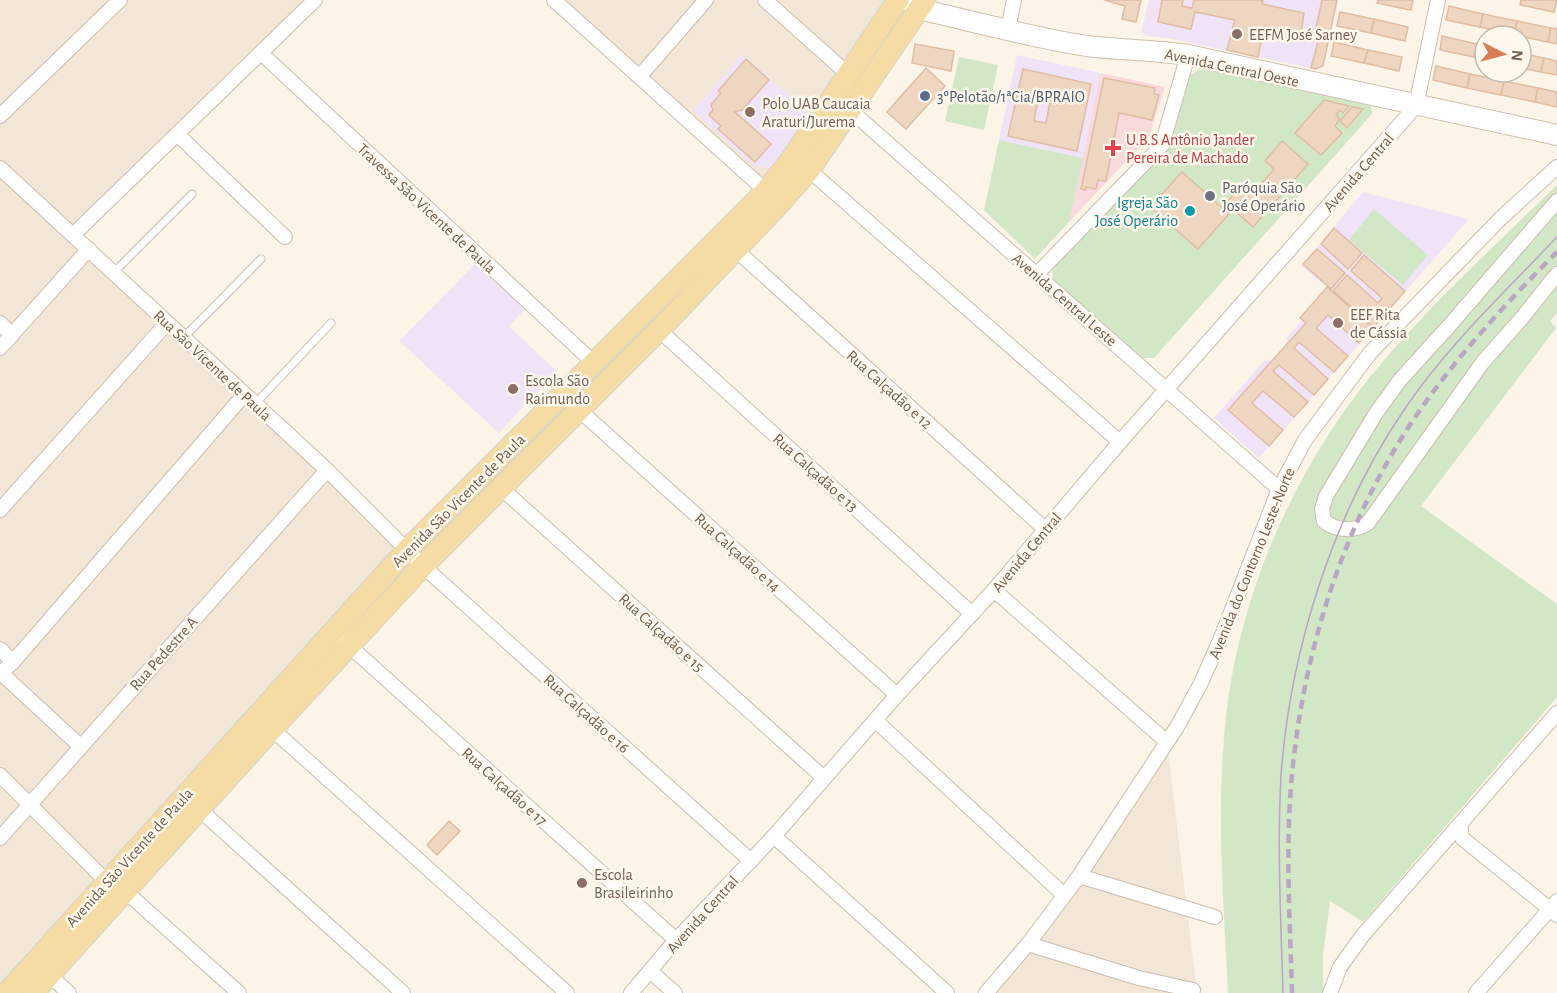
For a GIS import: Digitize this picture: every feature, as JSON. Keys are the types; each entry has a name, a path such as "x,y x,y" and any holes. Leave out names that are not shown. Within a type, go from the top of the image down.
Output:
{"main road":[{"name":"Avenida São Vicente de Paula","path":"33,993 116,886 333,632 407,550 766,190 791,160 848,74 905,3"},
{"name":"Avenida São Vicente de Paula","path":"5,990 199,809 423,566 500,486 659,330 782,201 809,170 849,110 905,3"}],"street":[{"path":"0,116 120,0"},
{"path":"73,235 315,0"},
{"path":"554,0 766,190"},
{"path":"640,76 706,0"},
{"path":"765,0 848,74"},
{"path":"1008,30 1014,0"},
{"path":"1416,106 1438,0"},
{"name":"Avenida Central Oeste","path":"905,3 1008,30 1087,46 1188,55 1557,135"},
{"name":"Travessa São Vicente de Paula","path":"261,53 594,363"},
{"path":"1037,274 1162,145 1188,55"},
{"name":"Avenida Central","path":"631,993 676,940 774,836 897,695 994,590 1120,442 1416,106"},
{"name":"Avenida Central Leste","path":"849,110 1168,389 1278,489"},
{"path":"178,135 285,237"},
{"name":"Avenida do Contorno Leste-Norte","path":"987,993 1028,944 1079,876 1167,742 1200,685 1278,489 1305,440 1370,353 1501,218 1557,167"},
{"name":"Rua São Vicente de Paula","path":"0,168 327,470 423,566"},
{"path":"809,170 1120,442"},
{"path":"1557,201 1400,380 1376,413 1326,496 1322,509 1324,521 1347,529 1360,528 1368,523 1483,362 1557,274"},
{"path":"0,348 89,249"},
{"name":"Rua Calçadão e 12","path":"735,249 1045,529"},
{"path":"0,323 12,335"},
{"path":"0,510 167,323"},
{"name":"Rua Calçadão e 13","path":"659,330 972,614"},
{"path":"80,746 1,674 250,400"},
{"name":"Rua Calçadão e 14","path":"578,409 897,695"},
{"name":"Rua Pedestre A","path":"0,838 327,470"},
{"name":"Rua Calçadão e 15","path":"500,486 824,778"},
{"name":"Rua Calçadão e 16","path":"423,566 751,861"},
{"path":"994,590 1167,742"},
{"name":"Rua Calçadão e 17","path":"333,632 676,940"},
{"path":"0,649 13,662"},
{"path":"1330,993 1340,968 1363,935 1557,713"},
{"path":"876,721 1064,895"},
{"path":"272,729 567,993"},
{"path":"0,776 116,886 239,993"},
{"path":"199,809 403,993"},
{"path":"1460,825 1462,838 1555,908 1476,993"},
{"path":"774,836 947,993"},
{"path":"1079,876 1215,917"},
{"path":"1028,944 1139,978 1193,990"},
{"path":"651,972 675,993"},
{"path":"49,975 69,993"}],"lane":[{"path":"114,272 192,194"},
{"path":"183,338 261,259"},
{"path":"250,400 332,323"}],"shaded area":[{"path":"0,0 315,0 73,235 407,550 0,993"},
{"path":"554,0 889,0 766,191"},
{"name":"EEFM José Sarney","path":"1149,0 1337,0 1323,66 1316,69 1167,38 1147,36 1141,32"},
{"name":"Polo UAB Caucaia Araturi/Jurema","path":"742,54 808,112 772,168 753,165 693,111"},
{"path":"1017,55 1101,73 1083,158 999,140"},
{"name":"U.B.S Antônio Jander Pereira de Machado","path":"1101,73 1165,87 1149,137 1069,222"},
{"name":"EEF Rita de Cássia","path":"1363,192 1469,219 1259,458 1214,418 1264,361 1273,359 1287,344 1287,337 1302,320 1300,318 1327,287 1301,266"},
{"path":"475,264 525,309 509,326 556,371 499,433 399,341"},
{"path":"1167,742 1197,993 986,993"}],"green space":[{"path":"959,57 998,65 984,130 945,121"},
{"path":"1200,69 1371,104 1372,114 1154,358 1142,358 1053,281 1052,268 1170,146 1190,76"},
{"path":"999,140 1083,158 1069,222 1035,259 984,210"},
{"path":"1557,185 1557,313 1550,321 1556,328 1421,506 1557,604 1557,697 1363,922 1330,901 1323,955 1323,993 1228,993 1221,835 1224,739 1230,687 1241,636 1274,536 1323,443 1385,359 1447,292"},
{"path":"1374,209 1428,255 1403,285 1349,240"}],"building":[{"path":"1104,0 1141,0 1136,22 1122,19 1125,6"},
{"path":"1162,0 1183,0 1182,6 1192,8 1194,0 1263,0 1262,4 1304,13 1301,33 1264,26 1258,57 1227,50 1235,20 1195,12 1191,29 1158,22"},
{"path":"1322,0 1337,0 1323,66 1316,69 1311,68 1319,38 1314,37"},
{"path":"1378,0 1413,0 1411,10 1377,3"},
{"path":"1521,0 1557,0 1554,12 1520,5"},
{"path":"1449,6 1483,14 1481,24 1473,26 1446,20"},
{"path":"1340,12 1374,19 1371,33 1337,26"},
{"path":"1483,14 1517,21 1516,24 1481,24"},
{"path":"1374,19 1408,27 1405,41 1371,33"},
{"path":"1517,21 1532,24 1516,24"},
{"path":"1533,24 1551,28 1548,42 1533,39"},
{"path":"1551,28 1557,29 1557,44 1548,42"},
{"path":"1442,36 1473,43 1473,57 1440,50"},
{"path":"1334,42 1368,50 1364,63 1331,56"},
{"path":"915,44 954,51 951,71 912,63"},
{"path":"1368,50 1402,57 1399,71 1364,63"},
{"path":"1533,56 1544,58 1541,72 1533,70"},
{"path":"1544,58 1557,61 1557,75 1541,72"},
{"path":"746,59 769,80 742,110 735,112 771,144 755,162 718,129 721,126 709,115 713,110 711,105 721,93 718,91"},
{"path":"1436,66 1470,74 1467,88 1433,80"},
{"path":"926,68 945,86 906,129 887,112"},
{"path":"1023,69 1091,84 1077,151 1008,136","holes":["1039,94 1051,97 1046,123 1034,121"]},
{"path":"1470,74 1473,75 1473,84 1503,84 1501,95 1467,88"},
{"path":"1104,78 1155,88 1154,94 1159,95 1152,120 1119,113 1106,181 1098,180 1096,189 1086,187 1086,190 1081,189"},
{"path":"1503,84 1538,88 1535,102 1501,95"},
{"path":"1538,88 1557,92 1557,107 1535,102"},
{"path":"1324,100 1349,106 1343,113 1340,110 1336,115 1340,119 1335,126 1342,133 1321,155 1295,133"},
{"path":"1352,107 1363,109 1347,128 1340,121"},
{"path":"1282,141 1308,164 1253,227 1226,203 1242,185 1252,194 1274,169 1265,161"},
{"name":"Igreja São José Operário","path":"1182,172 1229,214 1198,249 1150,207"},
{"path":"1334,228 1362,253 1348,269 1321,244"},
{"path":"1317,249 1345,273 1331,289 1303,264"},
{"path":"1364,255 1405,291 1374,327 1333,291 1347,275 1378,303 1382,298 1351,271"},
{"path":"1327,287 1373,328 1359,343 1328,315 1316,328 1348,356 1334,372 1299,342 1294,348 1328,379 1314,395 1279,365 1273,371 1308,402 1294,417 1263,391 1252,403 1283,430 1269,446 1228,410 1306,323 1300,318"},
{"path":"449,821 460,831 437,855 427,845"}],"tram line":[{"path":"1283,993 1279,857 1281,776 1286,728 1305,632 1336,538 1379,450 1421,386 1457,342 1557,237"}],"railway":[{"path":"1292,993 1288,857 1292,775 1306,679 1332,586 1369,496 1418,413 1484,330 1557,252"}],"place":[{"name":"EEFM José Sarney","path":"1237,34"},
{"name":"3ºPelotão/1ªCia/BPRAIO","path":"925,96"},
{"name":"Polo UAB Caucaia Araturi/Jurema","path":"750,112"},
{"name":"U.B.S Antônio Jander Pereira de Machado","path":"1113,148"},
{"name":"Paróquia São José Operário","path":"1210,196"},
{"name":"Igreja São José Operário","path":"1190,211"},
{"name":"EEF Rita de Cássia","path":"1338,323"},
{"name":"Escola São Raimundo","path":"513,389"},
{"name":"Escola Brasileirinho","path":"582,883"}]}
